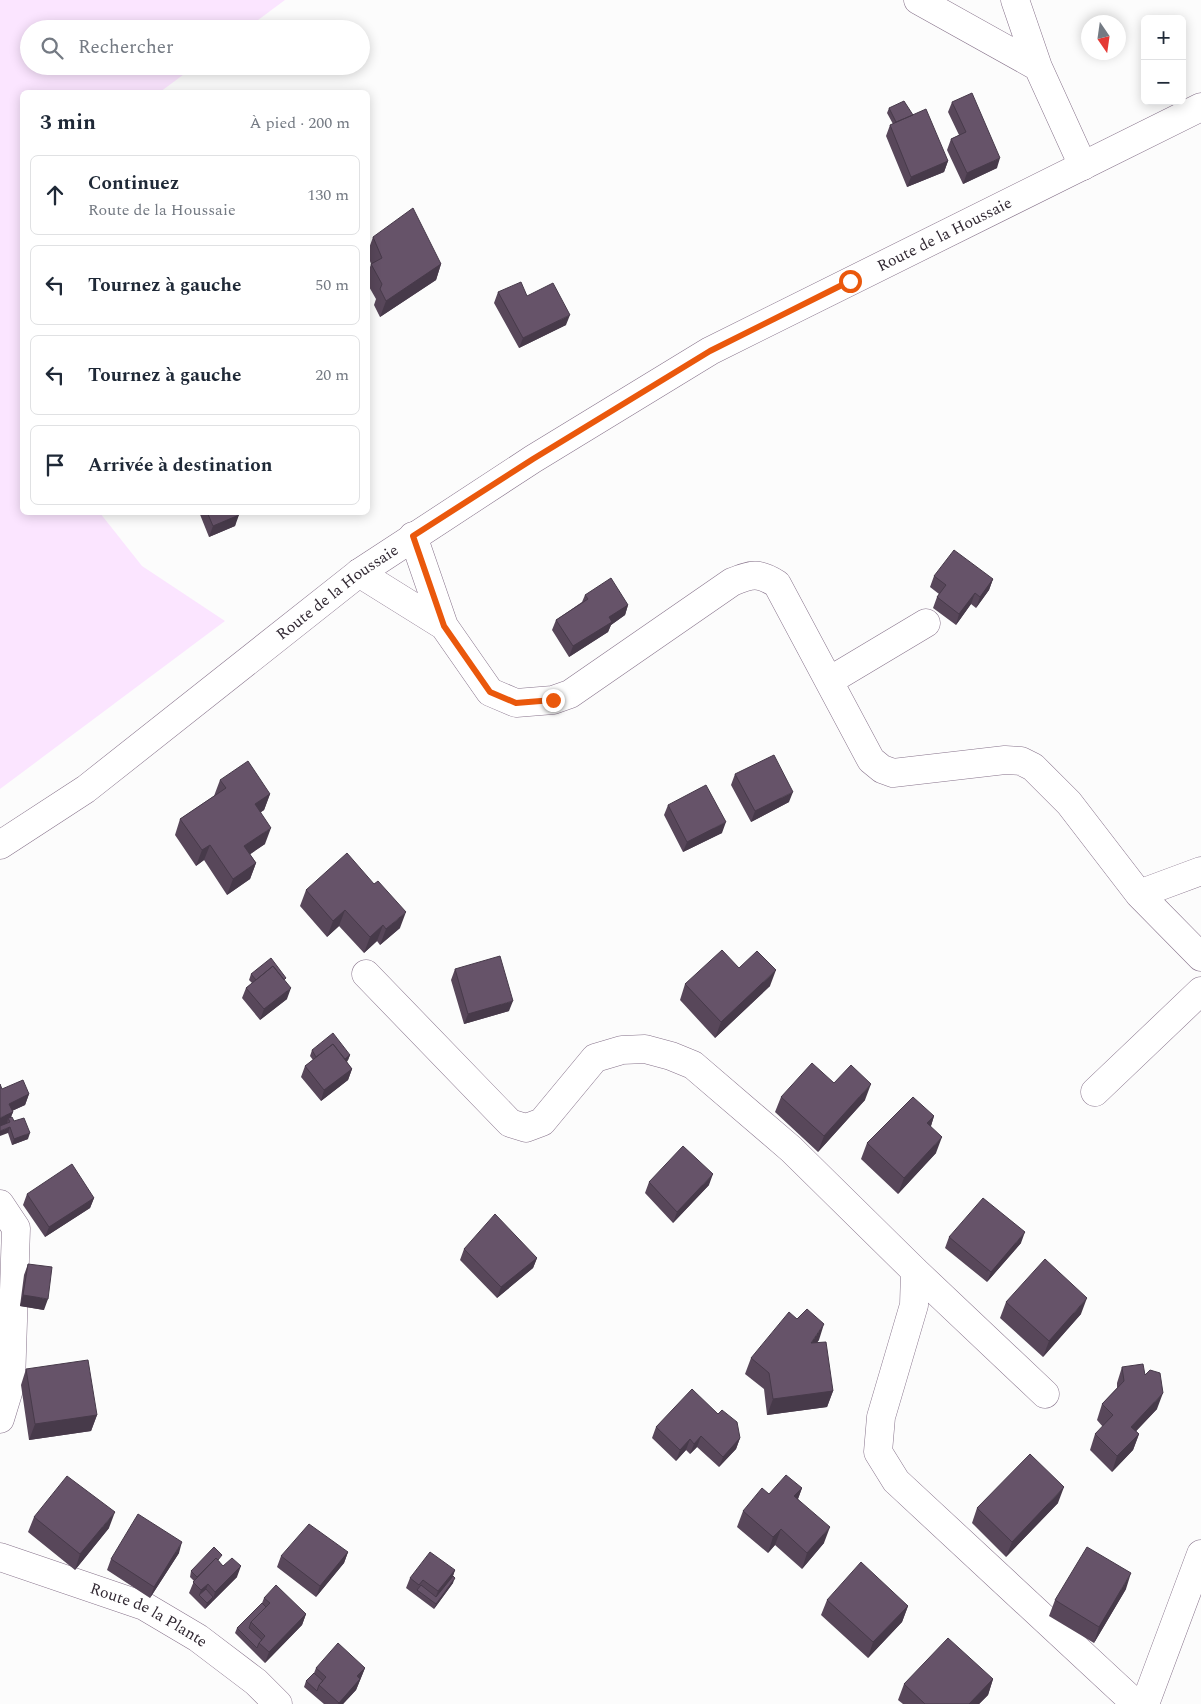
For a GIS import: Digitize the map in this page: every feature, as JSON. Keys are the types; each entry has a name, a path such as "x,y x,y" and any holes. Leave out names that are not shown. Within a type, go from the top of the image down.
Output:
{"street":[{"path":"918,0 1038,67"},
{"path":"1015,0 1038,67 1082,166"},
{"name":"Route de la Houssaie","path":"0,845 86,789 359,573 533,459 710,351 1201,107"},
{"path":"413,536 444,626 490,692 516,703 553,700 570,694 732,582 747,576 762,575 777,584 871,760 882,769 893,773 908,773 1005,760 1021,761 1033,767 1069,803 1139,894 1201,957"},
{"path":"359,573 444,626"},
{"path":"829,681 926,623"},
{"path":"1139,894 1201,871"},
{"path":"366,974 510,1124 526,1128 542,1122 595,1058 622,1050 645,1049 671,1056 693,1065 791,1149 915,1271 1045,1394"},
{"path":"1095,1092 1201,991"},
{"path":"0,1204 16,1228 11,1383 0,1419"},
{"path":"915,1271 914,1305 881,1417 878,1452 896,1481 1136,1704"},
{"path":"1144,1704 1201,1554"},
{"name":"Route de la Plante","path":"0,1557 144,1606 198,1638 256,1682 278,1704"}],"shaded area":[{"path":"0,0 285,0 258,20 20,20 20,75 183,75 163,90 20,90 20,515 102,515 142,566 225,621 0,789"}],"building":[{"path":"972,93 1000,158 967,173 951,139 966,132 952,102"},
{"path":"904,101 913,115 896,122 889,108"},
{"path":"926,109 948,161 911,177 890,125"},
{"path":"413,208 441,264 386,301 380,289 382,284 371,264 382,258 373,237"},
{"path":"521,282 527,296 553,283 570,315 523,338 498,292"},
{"path":"208,515 239,515 213,526"},
{"path":"954,550 993,579 980,597 975,593 959,614 937,597 946,585 934,576"},
{"path":"611,578 628,605 609,617 612,622 573,646 556,620 588,599 585,595"},
{"path":"774,755 793,792 755,811 735,774"},
{"path":"248,761 270,794 255,804 271,828 244,846 256,863 233,879 210,845 202,850 180,819 226,788 220,780"},
{"path":"706,785 726,822 687,842 668,805"},
{"path":"347,853 374,884 378,881 406,912 386,929 383,925 370,937 345,910 333,921 306,890"},
{"path":"722,950 739,968 757,951 776,970 721,1022 685,984"},
{"path":"500,956 513,1001 468,1014 455,969"},
{"path":"271,958 286,978 284,980 273,966 256,980 251,974"},
{"path":"273,966 291,988 264,1009 246,988"},
{"path":"333,1033 350,1055 345,1059 333,1044 316,1057 312,1050"},
{"path":"333,1044 352,1069 324,1090 305,1066"},
{"path":"812,1063 834,1083 851,1065 871,1084 824,1136 781,1097"},
{"path":"23,1080 29,1094 9,1104 13,1112 0,1118 0,1084 2,1089"},
{"path":"913,1097 934,1116 927,1123 942,1137 904,1178 867,1143"},
{"path":"12,1117 14,1121 24,1118 30,1133 14,1139 10,1127 0,1131 0,1126 10,1122 8,1118"},
{"path":"683,1146 713,1174 677,1212 649,1182"},
{"path":"72,1164 94,1198 49,1227 27,1194"},
{"path":"983,1198 1025,1232 991,1272 949,1237"},
{"path":"495,1214 537,1258 501,1287 464,1249"},
{"path":"1045,1259 1087,1298 1049,1341 1006,1302"},
{"path":"28,1264 52,1267 48,1299 23,1295"},
{"path":"807,1309 824,1324 811,1343 826,1342 833,1391 773,1399 769,1373 751,1358 789,1312 797,1319"},
{"path":"88,1360 97,1415 35,1424 26,1369"},
{"path":"1143,1364 1145,1375 1150,1370 1160,1373 1163,1393 1131,1427 1139,1434 1117,1456 1095,1434 1113,1415 1102,1404 1124,1381 1122,1367"},
{"path":"692,1389 718,1414 722,1410 737,1422 740,1438 723,1457 701,1436 694,1444 690,1439 680,1450 656,1427"},
{"path":"1030,1454 1064,1487 1012,1542 977,1508"},
{"path":"786,1475 802,1488 794,1496 830,1527 807,1553 781,1529 773,1537 743,1511 762,1488 769,1494"},
{"path":"67,1476 115,1512 80,1554 34,1517"},
{"path":"138,1514 182,1542 154,1587 111,1559"},
{"path":"309,1524 348,1552 320,1586 281,1556"},
{"path":"214,1547 222,1555 218,1560 216,1558 197,1577 191,1571"},
{"path":"1087,1547 1131,1573 1099,1627 1055,1600"},
{"path":"430,1552 455,1570 438,1591 423,1580 419,1585 410,1578"},
{"path":"216,1558 223,1566 232,1558 241,1566 215,1592 208,1584 201,1590 193,1582"},
{"path":"861,1562 908,1606 873,1642 827,1600"},
{"path":"453,1576 455,1578 436,1604 417,1590 421,1585 436,1597"},
{"path":"276,1585 306,1614 269,1652 259,1643 265,1636 251,1622 270,1603 264,1598"},
{"path":"206,1589 213,1597 207,1603 199,1595"},
{"path":"262,1603 266,1607 251,1622 249,1628 262,1640 257,1648 237,1628"},
{"path":"948,1638 993,1679 969,1704 925,1704 904,1684"},
{"path":"338,1643 365,1668 357,1676 360,1679 339,1703 319,1685 326,1677 316,1668"},
{"path":"314,1673 323,1681 317,1691 306,1681"}],"route":[{"path":"553,700 536,703 516,703 504,700 490,692 444,626 413,536 533,459 710,351 850,281"}]}
